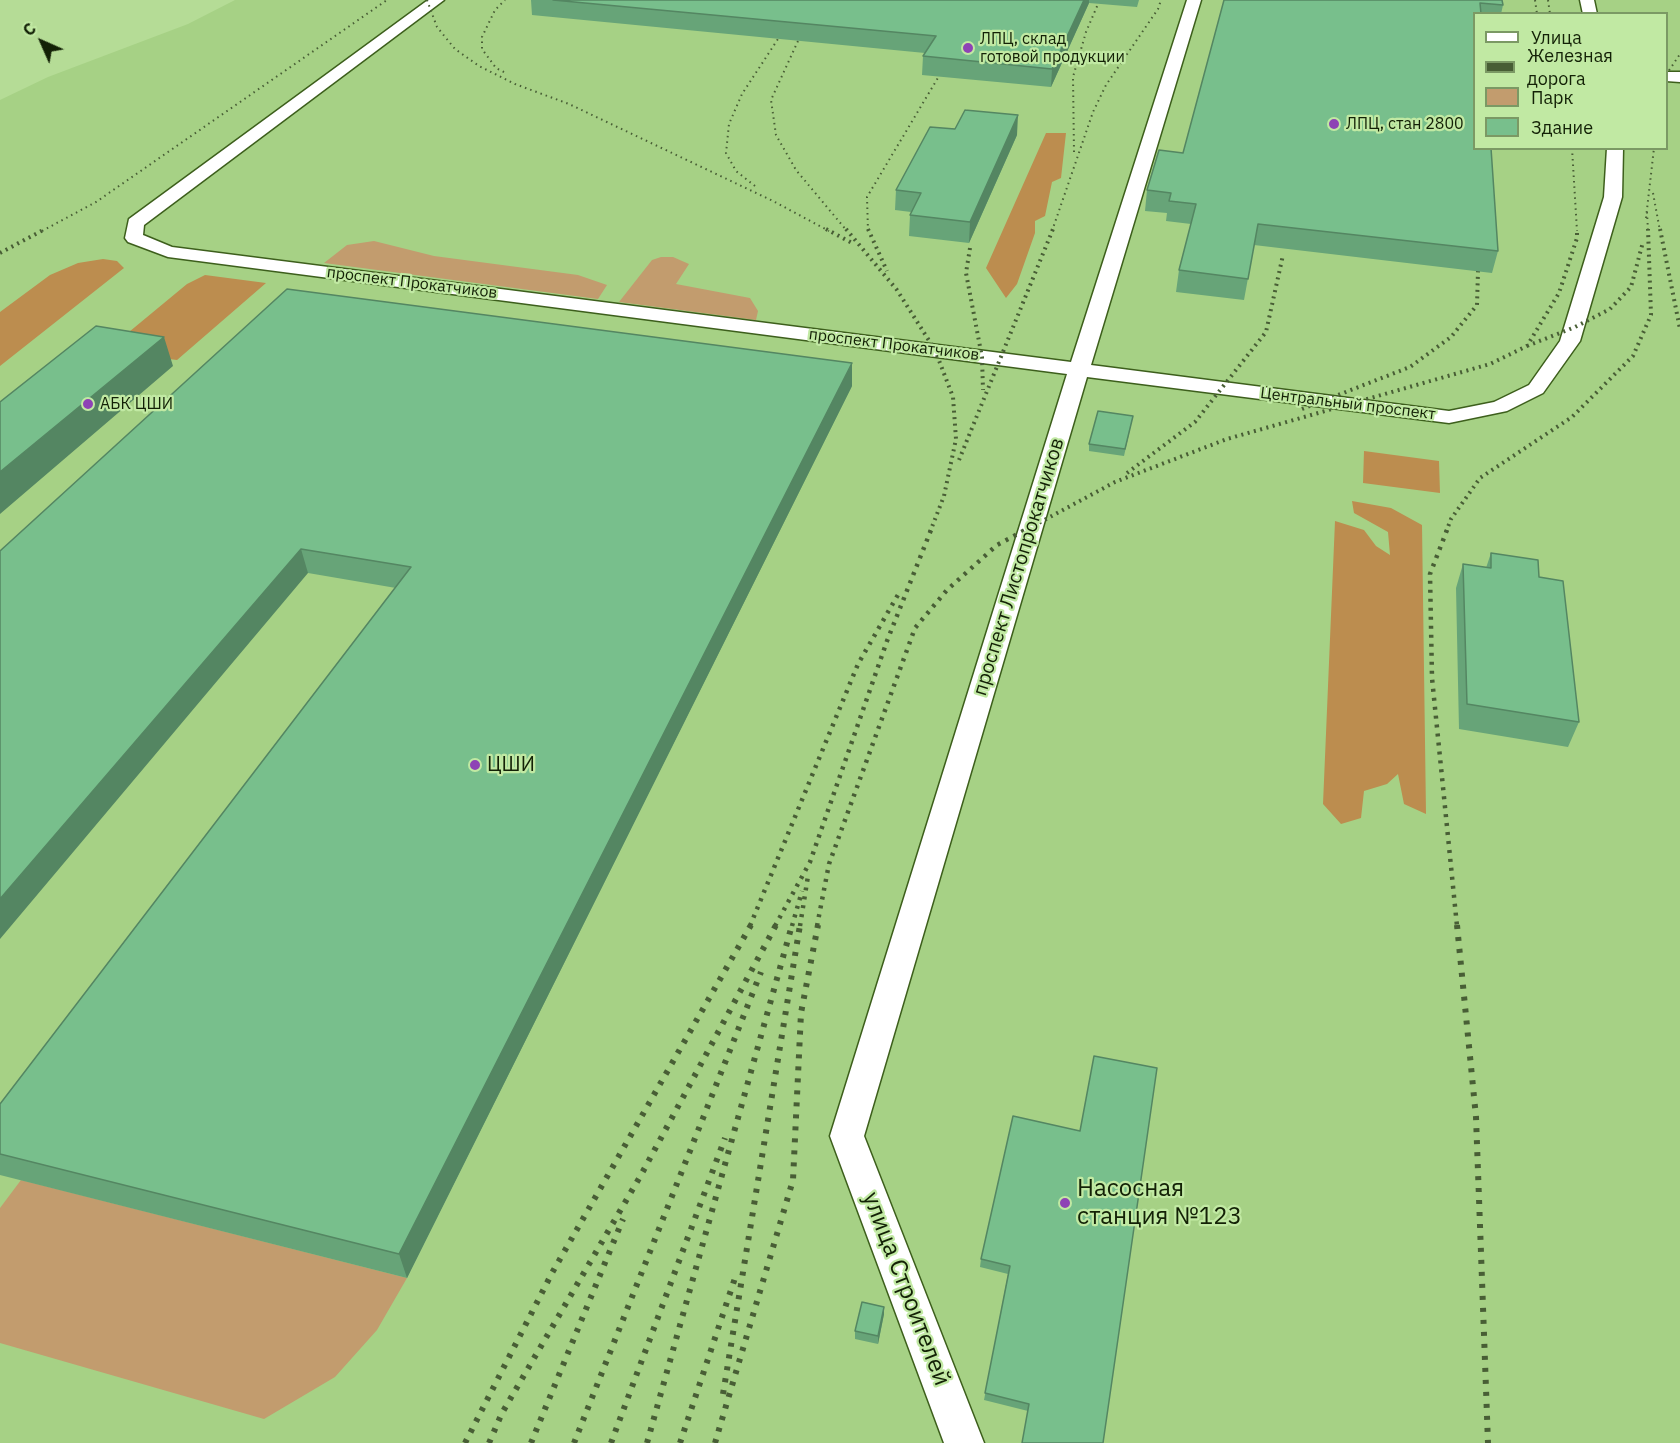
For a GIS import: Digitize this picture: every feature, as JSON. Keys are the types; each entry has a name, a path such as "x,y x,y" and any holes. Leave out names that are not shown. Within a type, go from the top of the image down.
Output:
{"street":[{"name":"проспект Прокатчиков","path":"437,0 135,223 134,238 168,252 1079,369"},
{"name":"проспект Листопрокатчиков","path":"847,1136 1079,369 1194,0"},
{"name":"Центральный проспект","path":"1079,369 1449,417 1500,407 1536,389 1570,341 1613,197 1615,150"},
{"name":"улица Строителей","path":"847,1136 964,1443"}],"shaded area":[{"path":"235,0 1680,0 1680,1443 0,1443 0,100 48,77 188,24"},
{"path":"1046,133 1066,133 1061,178 1052,182 1045,216 1035,221 1035,233 1017,284 1006,298 986,268"},
{"path":"103,259 117,261 124,268 0,366 0,312 50,275 78,263"},
{"path":"205,275 266,283 177,360 106,351 187,284"},
{"path":"1364,451 1439,461 1440,493 1363,483"},
{"path":"1352,501 1391,508 1422,525 1426,814 1404,804 1398,774 1387,784 1364,791 1361,818 1341,824 1323,804 1335,521 1364,530 1376,546 1390,555 1388,532 1354,513"}],"green space":[{"path":"374,241 434,256 578,275 607,285 598,299 324,263 347,245"},
{"path":"673,257 689,264 676,284 750,298 758,311 756,320 619,302 652,260"},
{"path":"21,1180 407,1278 377,1330 335,1377 264,1419 0,1343 0,1208"}],"building":[{"name":"ЛПЦ, склад готовой продукции","path":"553,0 1084,0 1052,69 923,56 936,36"},
{"name":"ЛПЦ, стан 2800","path":"1224,0 1502,0 1503,5 1480,3 1481,12 1473,12 1473,150 1491,150 1498,251 1258,224 1248,279 1179,270 1196,204 1169,201 1171,193 1147,190 1159,150 1183,153"},
{"path":"965,110 1018,115 970,222 910,215 921,193 896,190 930,127 955,129"},
{"name":"ЦШИ","path":"287,289 852,363 399,1254 0,1154 0,1104 411,567 301,549 0,899 0,551"},
{"path":"96,326 164,337 0,472 0,402"},
{"path":"1098,411 1133,416 1125,449 1089,444"},
{"path":"1491,553 1538,560 1539,577 1563,581 1579,722 1467,704 1463,564 1491,568"},
{"name":"Насосная станция №123","path":"1094,1056 1157,1068 1103,1443 1022,1443 1029,1404 985,1393 1010,1266 981,1259 1013,1116 1080,1131"},
{"path":"862,1302 884,1307 878,1336 855,1331"}],"railway":[{"path":"42,231 96,202 387,0"},
{"path":"427,0 437,27 455,49 479,66 515,84 569,104 773,201 829,231"},
{"path":"504,72 496,68 482,49 482,37 495,10 505,0"},
{"path":"1052,231 1093,112 1106,85 1158,9 1161,0"},
{"path":"1535,0 1537,12"},
{"path":"1548,0 1550,12"},
{"path":"1074,152 1073,77 1086,32 1098,4"},
{"path":"755,186 736,171 726,153 729,124 742,94 778,39"},
{"path":"798,41 771,100 776,135 796,170 847,231"},
{"path":"1668,72 1680,54"},
{"path":"868,231 867,197 939,76"},
{"path":"1572,150 1577,231"},
{"path":"1646,218 1654,150"},
{"path":"1653,193 1660,231"},
{"path":"1647,212 1648,231"},
{"path":"0,253 45,229"},
{"path":"826,229 852,243"},
{"path":"846,229 897,290 935,350 953,397 956,439 944,496 930,532"},
{"path":"868,229 887,271"},
{"path":"959,460 1053,229"},
{"path":"1446,532 1451,519 1480,478 1572,417 1633,356 1651,315 1648,229"},
{"path":"1660,229 1680,329"},
{"path":"1527,346 1559,293 1577,238 1577,231"},
{"path":"1527,346 1575,327 1610,309 1631,287 1643,242"},
{"path":"970,248 966,273 982,357 983,390"},
{"path":"1127,473 1195,422 1266,332 1283,255"},
{"path":"1302,409 1410,367 1451,337 1477,305 1478,271"},
{"path":"1022,532 1115,482 1227,439 1490,364 1527,346"},
{"path":"775,926 810,862 887,641 931,530"},
{"path":"817,926 829,864 915,628 947,590 997,545 1025,530"},
{"path":"1447,530 1430,574 1432,678 1457,926"},
{"path":"750,926 858,664 899,593"},
{"path":"800,926 808,876"},
{"path":"792,926 802,891"},
{"path":"465,1443 552,1273 751,925"},
{"path":"489,1443 502,1413 641,1175 776,925"},
{"path":"647,1443 792,925"},
{"path":"723,1394 800,925"},
{"path":"715,1443 793,1180 801,1013 818,925"},
{"path":"1457,925 1476,1117 1488,1443"},
{"path":"574,1443 761,972"},
{"path":"611,1443 725,1138"},
{"path":"531,1443 623,1219"},
{"path":"680,1443 735,1278"}],"place":[{"name":"ЛПЦ, склад готовой продукции","path":"968,48"},
{"name":"ЛПЦ, стан 2800","path":"1334,124"},
{"name":"АБК ЦШИ","path":"88,404"},
{"name":"ЦШИ","path":"475,765"},
{"name":"Насосная станция №123","path":"1065,1203"}]}
